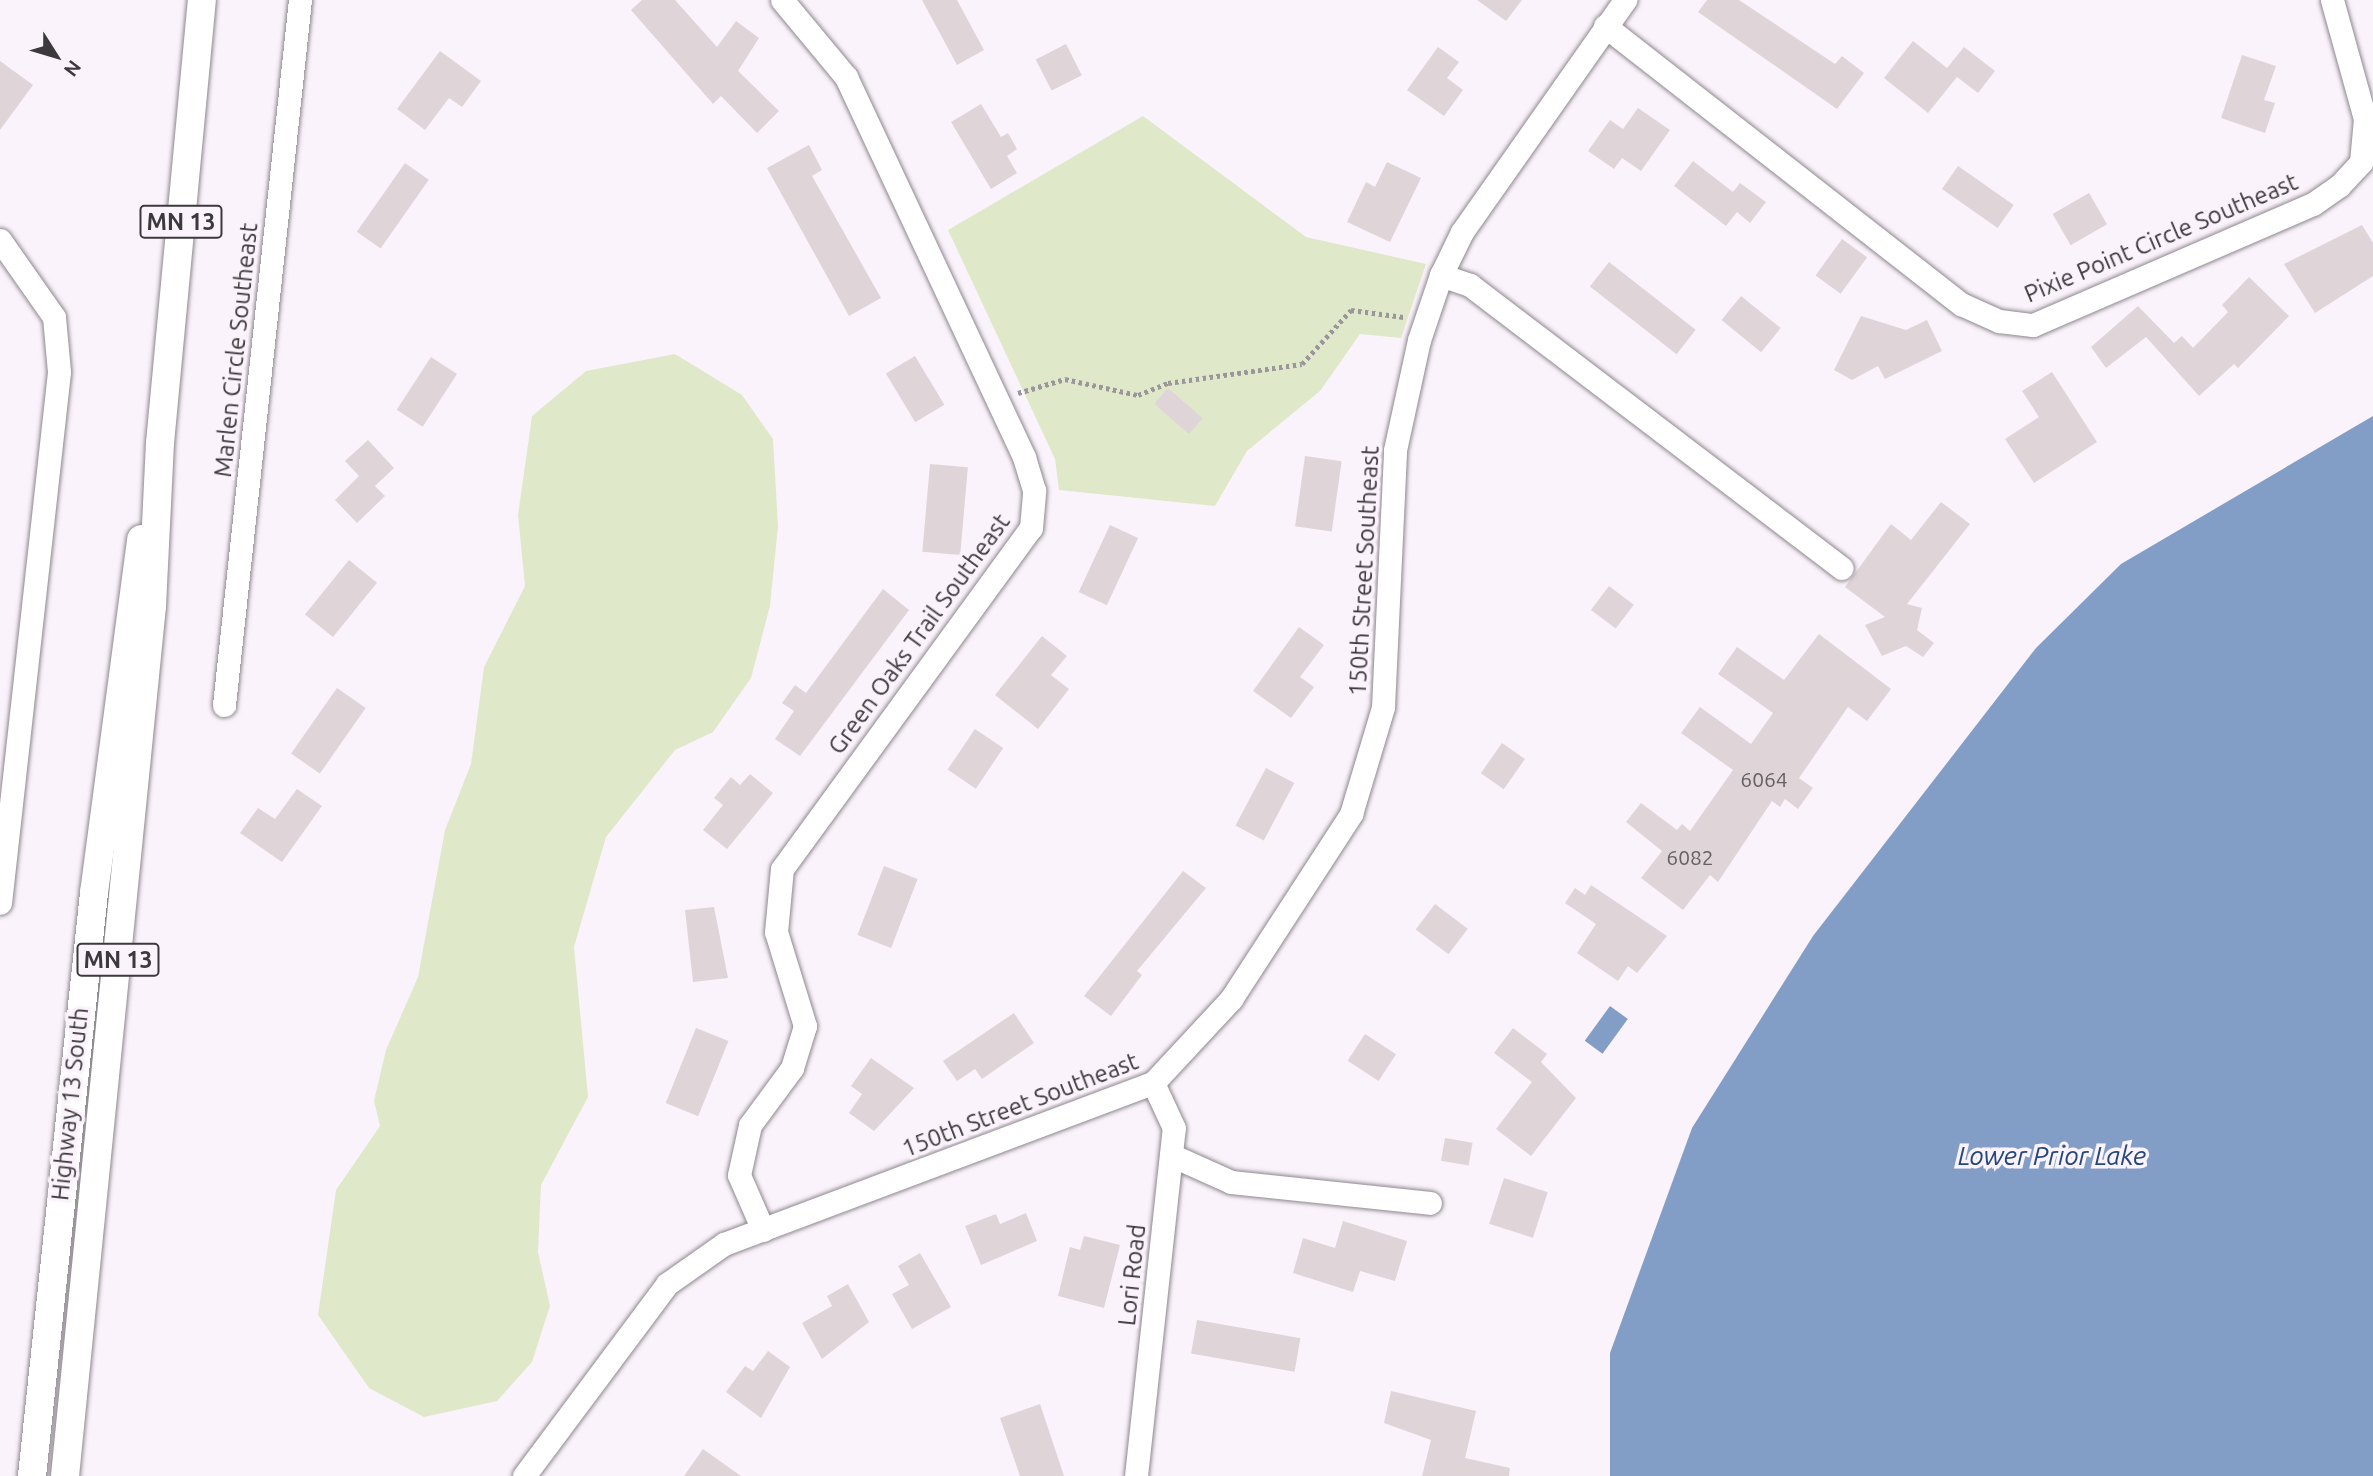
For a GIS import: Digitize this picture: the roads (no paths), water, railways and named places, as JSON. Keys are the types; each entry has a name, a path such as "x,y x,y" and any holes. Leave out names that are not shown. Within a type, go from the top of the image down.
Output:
{"main road":[{"name":"Highway 13 South","path":"65,1476 151,620 160,443 202,0"},
{"name":"Highway 13 South","path":"32,1476 129,602 160,443"}],"street":[{"name":"Marlen Circle Southeast","path":"224,705 300,0"},
{"name":"Green Oaks Trail Southeast","path":"763,1230 739,1175 750,1125 792,1068 805,1026 776,932 782,869 1031,528 1034,490 998,401 846,77 782,0"},
{"name":"150th Street Southeast","path":"524,1476 667,1284 724,1244 1153,1083 1231,999 1350,814 1383,707 1395,450 1425,322 1441,275 1462,232 1625,0"},
{"name":"Pixie Point Circle Southeast","path":"1605,26 1961,304 1999,321 2033,325 2313,204 2346,178 2361,162 2365,119 2333,0"},
{"path":"0,240 54,317 59,372 0,903"},
{"path":"1441,275 1470,285 1841,568"},
{"name":"Lori Road","path":"1136,1476 1174,1128 1153,1083"},
{"path":"1171,1155 1231,1182 1430,1203"}],"water":[{"name":"Lower Prior Lake","path":"2373,416 2373,1476 1610,1476 1610,1353 1692,1128 1813,936 2036,648 2121,564"},
{"path":"1610,1006 1628,1019 1603,1054 1585,1041"}]}
